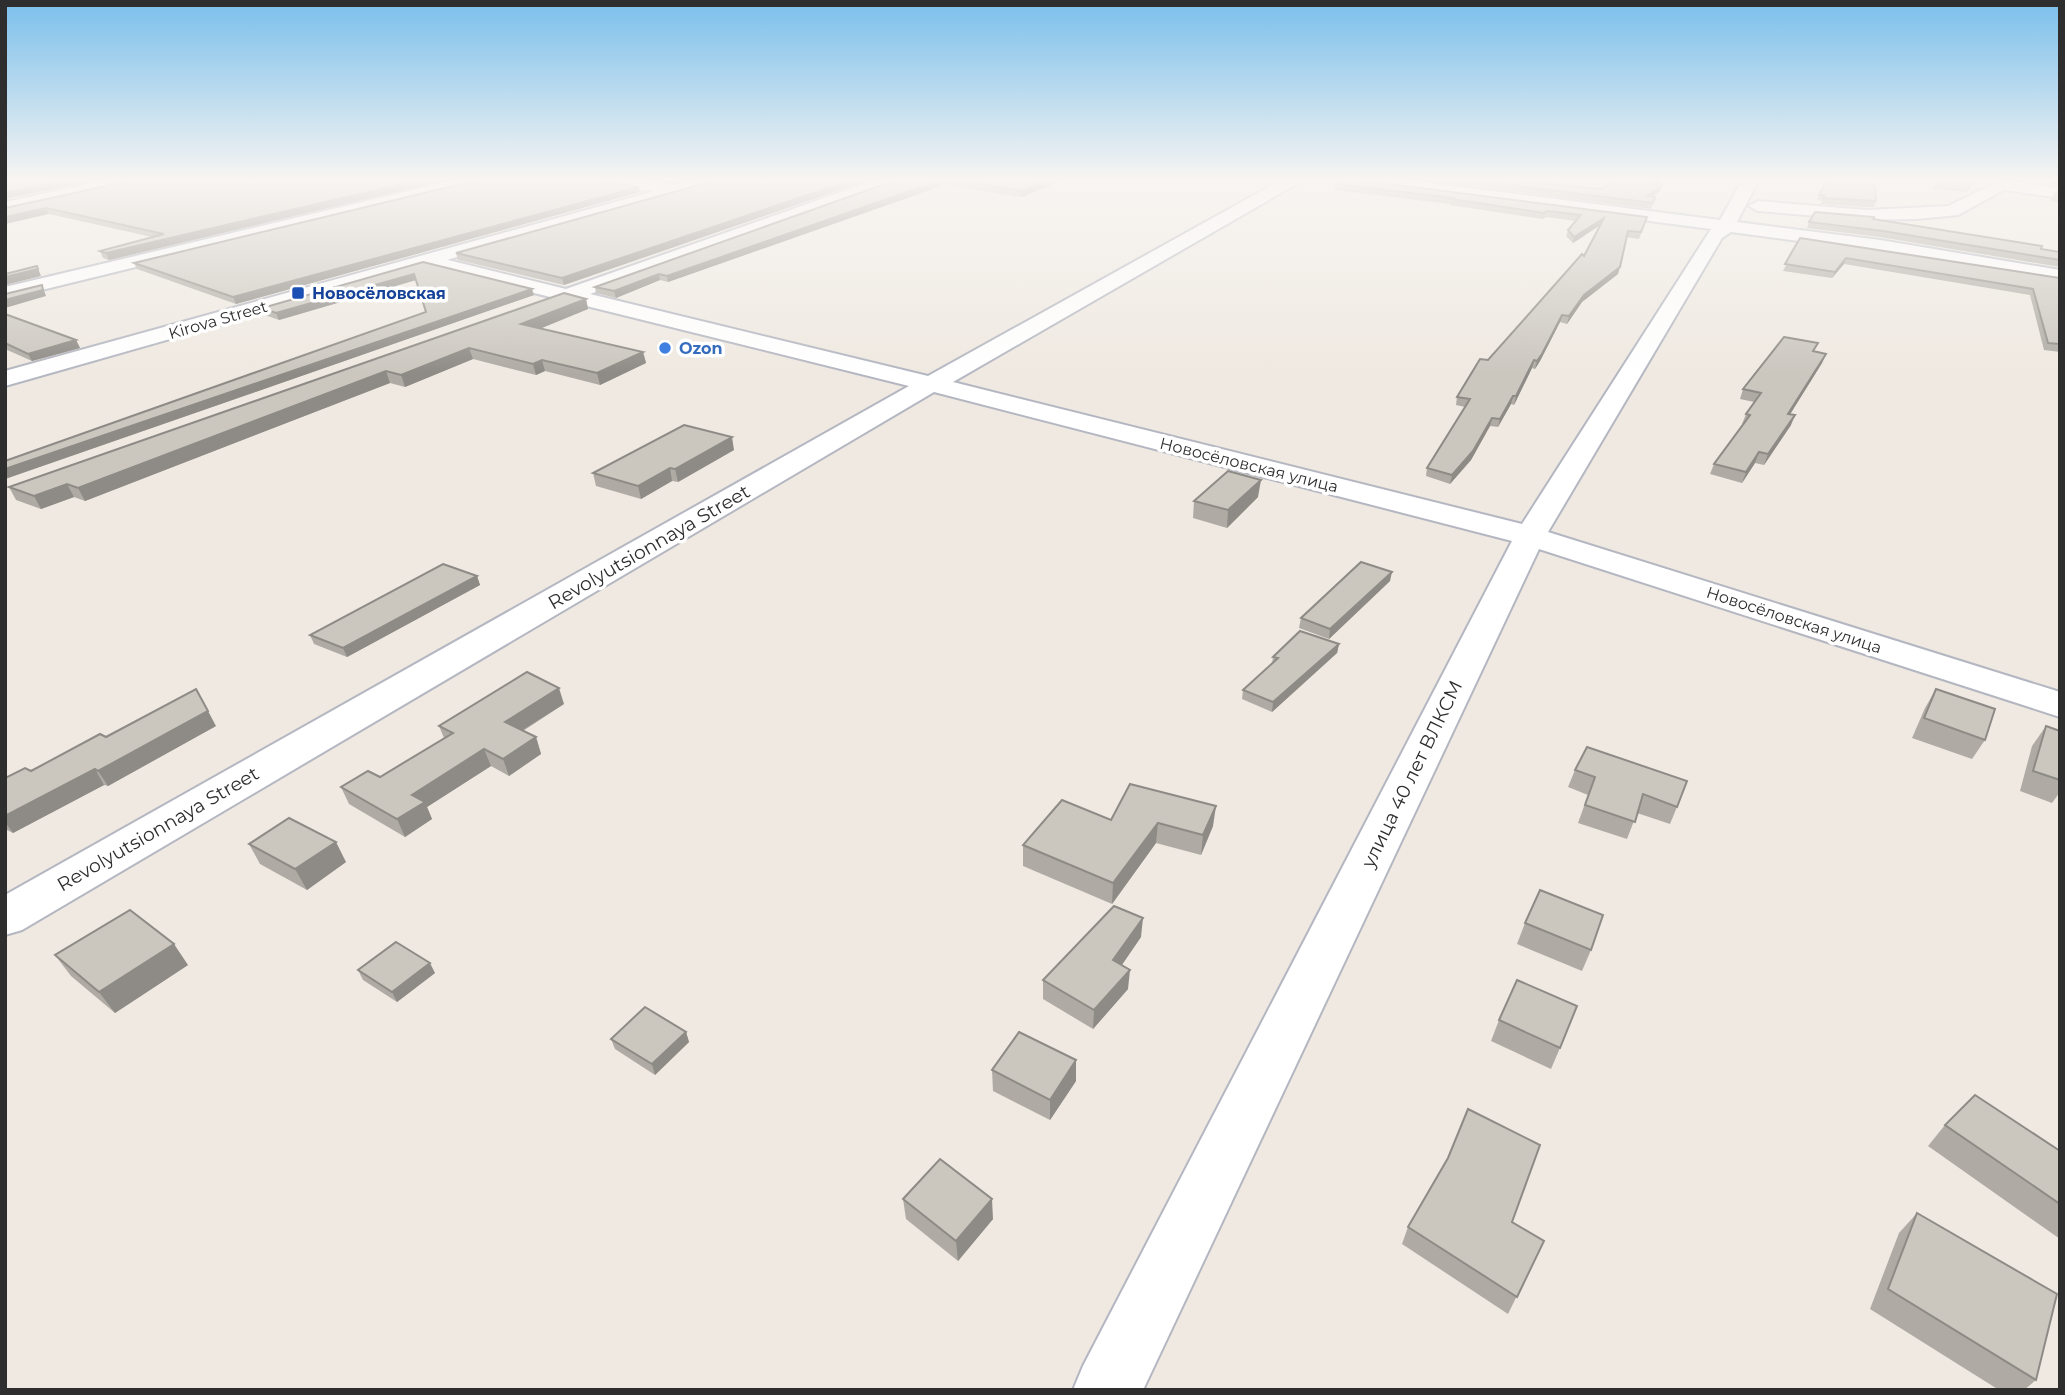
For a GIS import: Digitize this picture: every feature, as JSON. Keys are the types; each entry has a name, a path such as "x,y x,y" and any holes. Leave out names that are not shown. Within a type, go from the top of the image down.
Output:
{"street":[{"path":"5,293 206,244"},
{"name":"Kirova Street","path":"5,379 487,244"},
{"path":"528,309 708,244"},
{"name":"Revolyutsionnaya Street","path":"5,917 1178,244"},
{"name":"улица 40 лет ВЛКСМ","path":"1107,1390 1530,536 1709,244"},
{"path":"1874,244 2060,276"},
{"name":"Новосёловская улица","path":"428,261 931,384 1530,536 2060,705"}],"building":[{"path":"126,244 144,244 106,253 100,251"},
{"path":"212,244 428,244 233,297 134,263"},
{"path":"488,244 662,244 562,278 456,253"},
{"path":"716,244 758,244 667,276 659,274 614,291 595,287"},
{"path":"1590,244 1625,244 1620,267 1584,295 1569,316 1562,315 1542,354 1537,361 1534,360 1516,396 1513,396 1500,419 1492,418 1473,451 1452,475 1427,468 1470,399 1457,397 1480,359 1488,360 1582,254 1584,256"},
{"path":"1796,244 1840,244 2060,278 2060,344 2048,343 2033,289 1846,258 1835,272 1785,264"},
{"path":"1963,244 2042,246 2041,249 2060,252 2060,260"},
{"path":"423,262 532,289 5,469 5,461 426,312 414,274 276,313 262,308"},
{"path":"37,266 38,269 5,277 5,274"},
{"path":"42,285 43,290 5,300 5,294"},
{"path":"564,293 586,299 521,324 643,352 597,373 542,360 533,364 469,348 401,375 386,371 78,488 67,484 34,496 9,487"},
{"path":"5,314 76,340 28,354 5,343"},
{"path":"1784,337 1818,343 1813,351 1826,354 1788,414 1795,415 1768,454 1759,452 1746,472 1714,464 1750,415 1746,414 1761,393 1743,389"},
{"path":"684,425 732,437 638,486 593,473"},
{"path":"1228,471 1261,480 1228,510 1194,501"},
{"path":"1361,562 1392,572 1330,629 1301,618"},
{"path":"443,564 477,576 343,648 310,635"},
{"path":"1300,631 1339,644 1273,702 1243,690 1278,658 1273,657"},
{"path":"527,672 559,688 505,722 536,737 503,759 484,749 412,795 425,802 397,819 341,787 368,771 380,777 453,733 439,726"},
{"path":"196,689 208,711 98,771 95,769 5,816 5,778 25,768 31,771 100,734 106,737"},
{"path":"1936,689 1995,709 1985,740 1924,718"},
{"path":"2046,726 2060,731 2060,780 2033,771"},
{"path":"1587,747 1687,781 1677,807 1643,794 1635,822 1585,805 1595,777 1575,770"},
{"path":"1130,784 1216,806 1203,835 1158,823 1113,883 1023,845 1062,800 1111,820"},
{"path":"289,818 336,842 295,869 249,844"},
{"path":"1540,890 1603,915 1591,950 1525,923"},
{"path":"1114,906 1143,918 1113,960 1130,970 1094,1010 1043,980"},
{"path":"130,910 174,944 99,992 55,955"},
{"path":"396,942 430,963 392,992 358,970"},
{"path":"1517,980 1577,1006 1560,1048 1499,1020"},
{"path":"645,1007 686,1032 652,1064 611,1039"},
{"path":"1019,1032 1076,1060 1050,1100 992,1070"},
{"path":"1975,1095 2060,1151 2060,1204 1945,1125"},
{"path":"1468,1109 1540,1145 1512,1222 1544,1241 1517,1297 1408,1227 1448,1158"},
{"path":"940,1159 992,1199 956,1241 903,1199"},
{"path":"1917,1213 2057,1294 2036,1380 1888,1289"}],"place":[{"name":"Новосёловская","path":"298,293"},
{"name":"Ozon","path":"665,348"}]}
